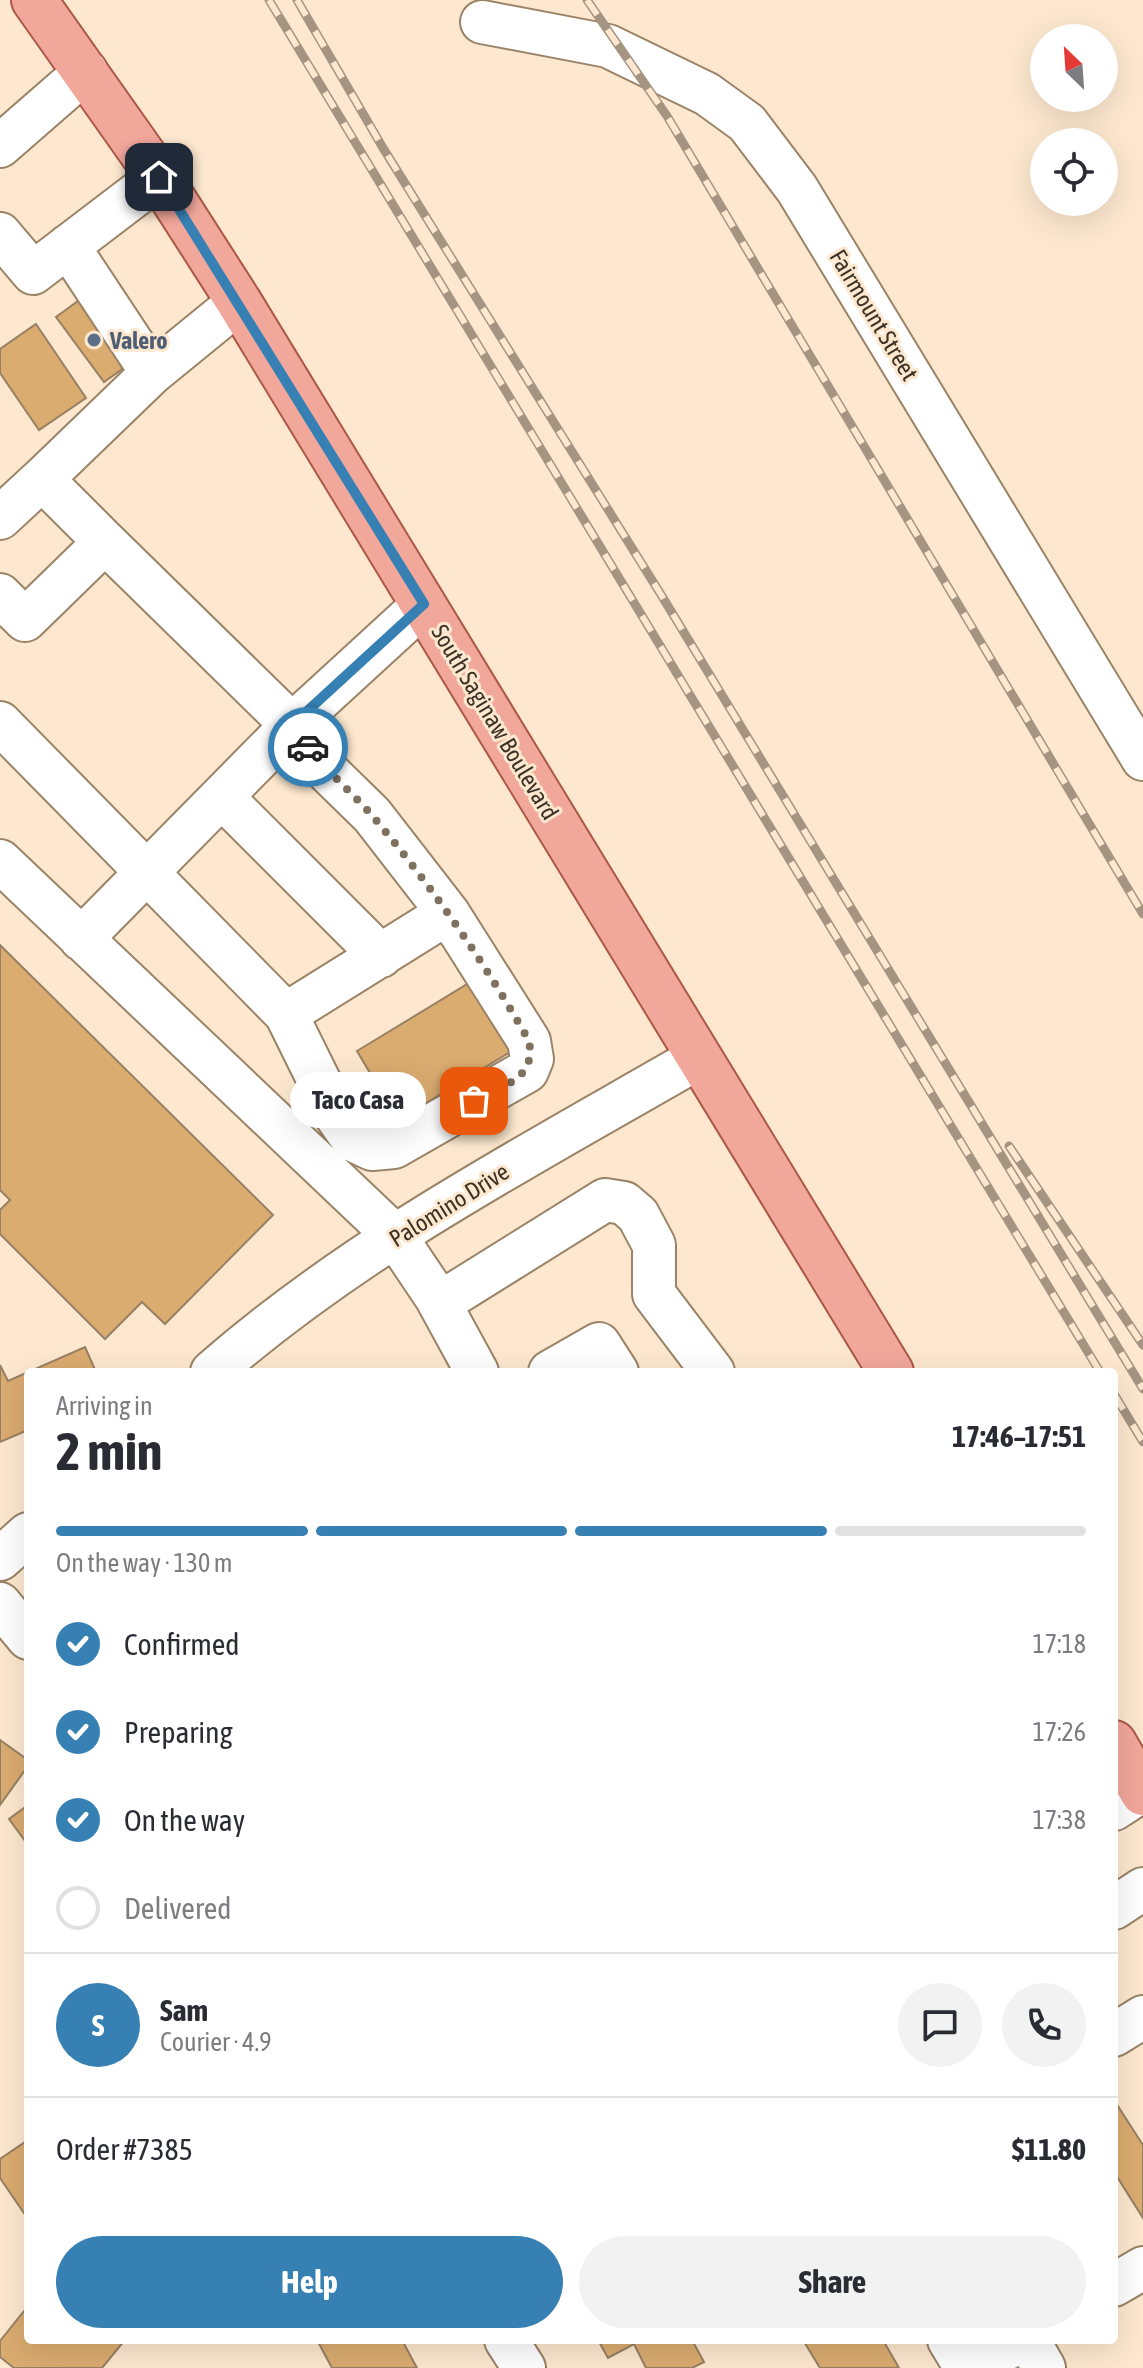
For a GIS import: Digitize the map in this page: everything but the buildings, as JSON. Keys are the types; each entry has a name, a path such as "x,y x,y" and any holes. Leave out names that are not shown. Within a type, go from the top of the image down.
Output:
{"main road":[{"name":"South Saginaw Boulevard","path":"34,0 159,177 239,302 889,1368"},
{"path":"1118,1750 1143,1792"}],"street":[{"name":"Fairmount Street","path":"482,22 622,51 707,94 747,123 797,189 1143,759"},
{"path":"0,146 86,71"},
{"path":"0,234 33,273 159,177"},
{"path":"68,246 152,373"},
{"path":"0,518 152,373 239,302"},
{"path":"0,723 286,1014 337,1117 353,1140 372,1149 394,1147 527,1071 532,1059 529,1041 448,913 372,815 327,771 292,725 42,479"},
{"path":"0,595 25,620 105,542"},
{"path":"81,939 292,725 424,604"},
{"path":"222,797 381,956"},
{"path":"0,861 395,1236 440,1303 475,1368"},
{"path":"286,1014 448,913"},
{"name":"Palomino Drive","path":"217,1368 269,1326 395,1236 698,1058"},
{"path":"440,1303 605,1200 624,1203 638,1215 654,1245 654,1294 704,1358"},
{"path":"557,1368 599,1344 614,1368"},
{"path":"0,1559 24,1538"},
{"path":"0,1604 24,1633"},
{"path":"1118,1807 1143,1792"},
{"path":"1118,1905 1143,1889"},
{"path":"1118,2033 1143,2017"},
{"path":"1118,2283 1143,2268"},
{"path":"509,2344 524,2368"},
{"path":"952,2344 968,2368 1014,2344"},
{"path":"1030,2344 1044,2368"}],"railway":[{"path":"269,0 1098,1368"},
{"path":"297,0 383,148 660,593 1143,1389"},
{"path":"587,0 667,116 1143,914"},
{"path":"1009,1146 1143,1345"},
{"path":"1118,1401 1143,1442"}],"way so far":[{"path":"308,747 403,853 448,913 529,1041 532,1059 527,1071 474,1101"}],"place":[{"name":"Valero","path":"94,340"},
{"name":"Taco Casa","path":"474,1101"}],"route":[{"path":"159,177 424,604 292,725 308,747"}]}
